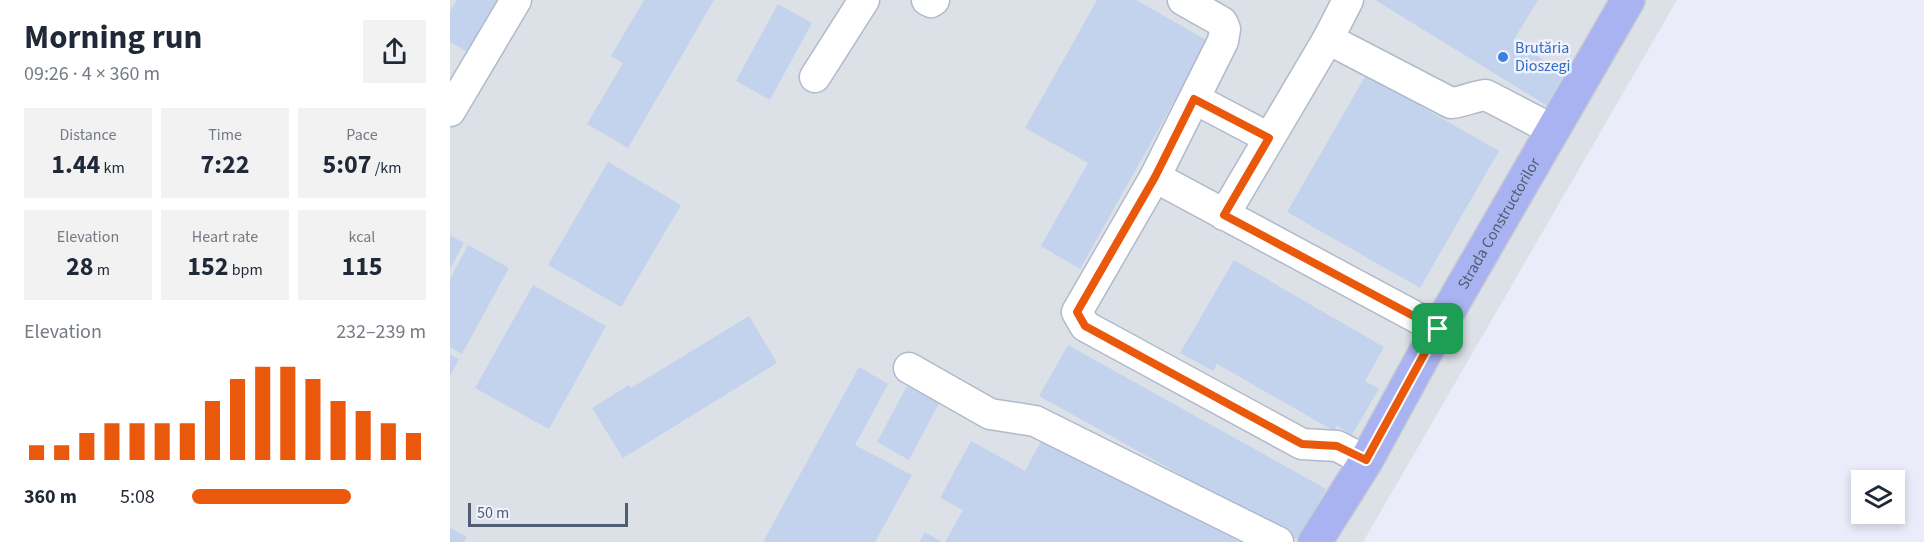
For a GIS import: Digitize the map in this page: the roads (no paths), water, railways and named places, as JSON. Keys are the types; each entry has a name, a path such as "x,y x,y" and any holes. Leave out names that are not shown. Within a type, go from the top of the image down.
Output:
{"main road":[{"name":"Strada Constructorilor","path":"1315,542 1366,460 1438,329 1628,0"}],"lane":[{"path":"450,111 516,0"},
{"path":"815,77 864,0"},
{"path":"927,0 931,2 934,0"},
{"path":"1183,0 1222,22 1225,30 1223,41 1155,177 1077,312 1085,326 1302,444 1337,446 1366,460"},
{"path":"1224,215 1328,39 1348,0"},
{"path":"1328,39 1451,103 1486,95 1554,130"},
{"path":"1194,99 1269,138"},
{"path":"1155,177 1438,329"},
{"path":"909,368 990,414 1035,421 1278,542"}],"place":[{"name":"Brutăria Dioszegi","path":"1503,57"}]}
